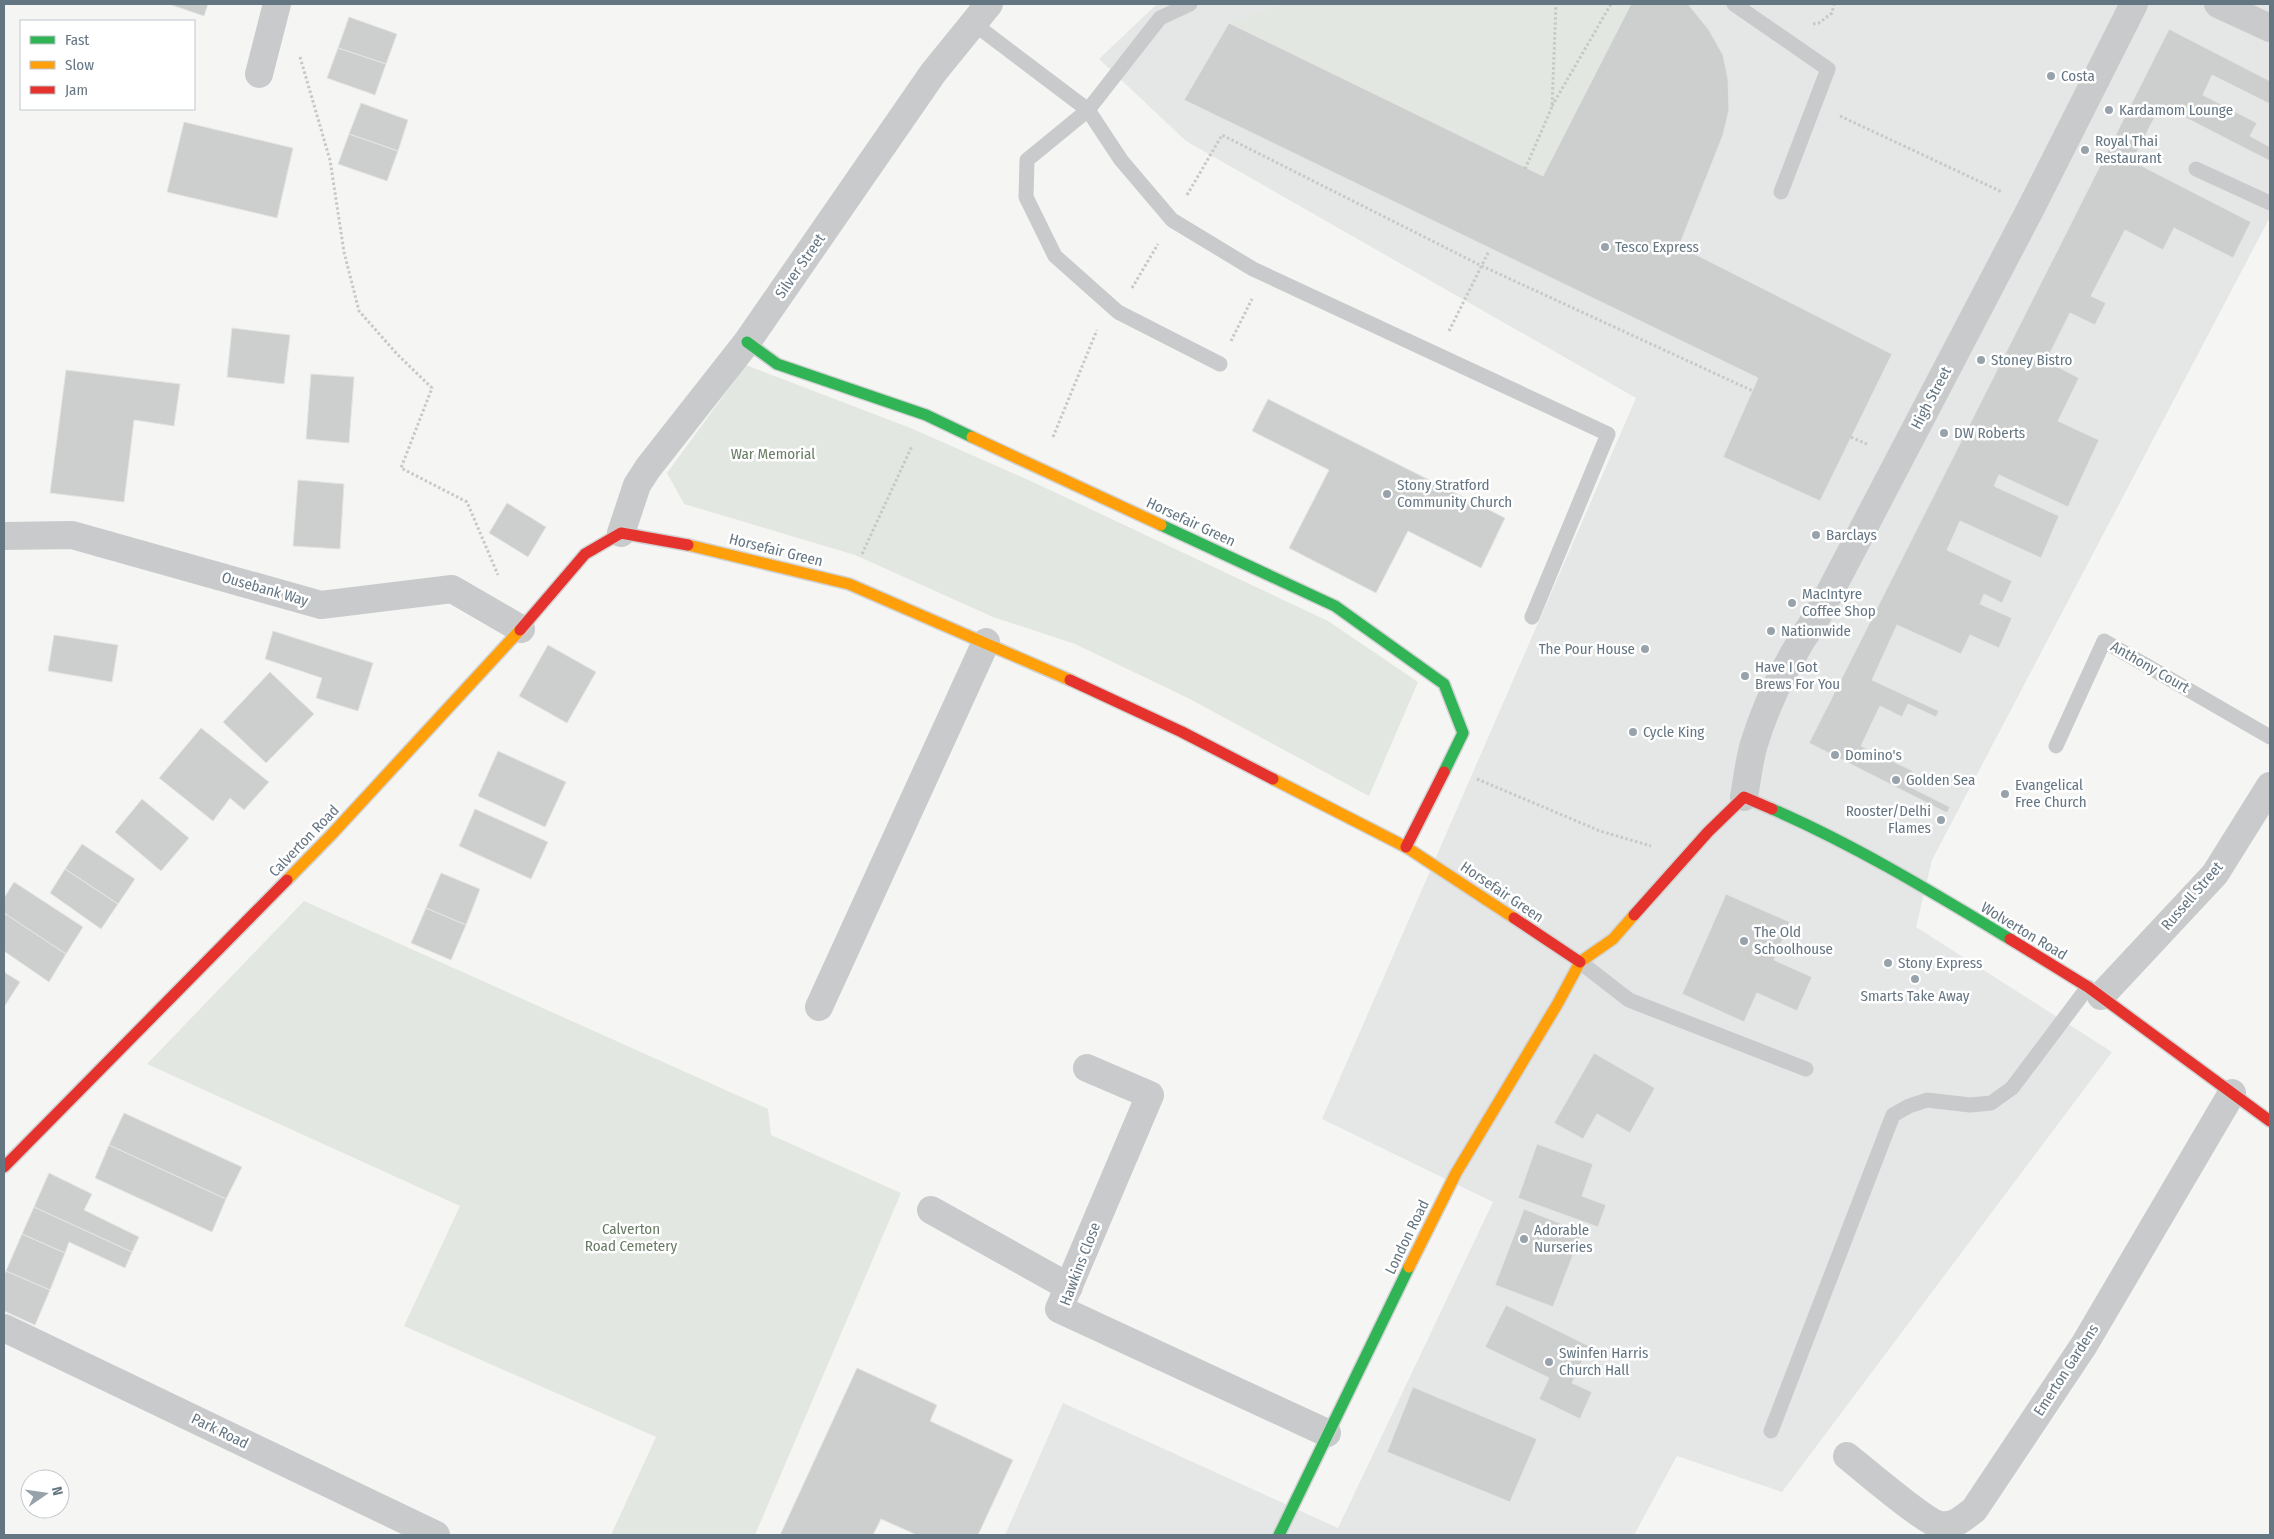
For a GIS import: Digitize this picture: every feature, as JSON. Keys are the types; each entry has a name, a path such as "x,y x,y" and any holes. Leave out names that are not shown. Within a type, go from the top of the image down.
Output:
{"street":[{"path":"259,74 277,4"},
{"name":"High Street","path":"1744,797 1754,745 1772,695 1790,659 1818,615 2032,206 2134,4"},
{"path":"2218,4 2270,28"},
{"name":"Silver Street","path":"621,533 637,485 648,468 747,342 933,73 981,14"},
{"name":"Horsefair Green","path":"747,342 777,364 926,415 1335,606 1444,684 1463,733 1406,847"},
{"name":"Horsefair Green","path":"621,533 708,549 848,584 986,642 1182,732 1406,847 1580,962"},
{"name":"Calverton Road","path":"4,1167 332,834 521,629 578,561 585,554 621,533"},
{"name":"Ousebank Way","path":"4,536 72,535 321,605 452,589 521,629"},
{"path":"820,1007 986,642"},
{"name":"Russell Street","path":"2094,991 2216,874 2270,786"},
{"path":"1580,962 1613,939 1687,856 1744,797"},
{"name":"Wolverton Road","path":"1744,797 1818,829 1917,883 2094,991 2270,1121"},
{"name":"London Road","path":"1279,1535 1327,1433 1456,1173 1558,1003 1580,962"},
{"name":"Hawkins Close","path":"1087,1068 1150,1095 1060,1309 1327,1433"},
{"name":"Emerton Gardens","path":"1847,1456 1922,1515 1939,1525 1958,1523 1974,1510 2084,1345 2232,1093"},
{"path":"931,1210 1069,1287"},
{"name":"Park Road","path":"4,1328 436,1535"}],"lane":[{"path":"1190,4 1160,18 1088,110 1027,160 1026,197 1056,256 1113,308 1220,364"},
{"path":"1734,4 1828,69 1780,192"},
{"path":"981,14 1088,110 1121,160 1172,220 1264,274 1608,434 1532,616"},
{"path":"2196,169 2270,203"},
{"name":"Anthony Court","path":"2056,746 2104,641 2270,737"},
{"path":"1580,962 1629,1000 1806,1069"},
{"path":"1771,1431 1893,1114 1926,1100 1970,1105 1991,1103 2012,1088 2094,991"}],"path":[{"path":"1552,107 1556,4"},
{"path":"1525,169 1552,107 1611,4"},
{"path":"1819,23 1832,13 1834,4"},
{"path":"297,50 330,160 344,252 359,311 397,354 432,388 401,468 467,502 521,629"},
{"path":"1814,105 2032,206"},
{"path":"1040,468 1113,308 1172,220 1222,135 1482,266 1753,391"},
{"path":"1438,355 1489,251"},
{"path":"1220,364 1264,274"},
{"path":"848,584 926,415"},
{"path":"1447,766 1600,831 1687,856"}],"shaded area":[{"path":"1157,4 2270,4 2270,217 1932,860 1916,927 2112,1052 1782,1492 1677,1456 1634,1535 1005,1535 1063,1403 1338,1528 1493,1202 1322,1119 1636,398 1186,141 1099,59"}],"green space":[{"path":"1284,4 1631,4 1543,176 1229,23"},
{"name":"War Memorial","path":"746,365 913,429 1033,482 1328,621 1418,682 1369,796 1190,699 1075,644 993,617 855,555 684,504 667,473"},
{"name":"Calverton Road Cemetery","path":"304,901 768,1109 771,1135 901,1193 755,1535 611,1535 656,1437 404,1326 460,1206 147,1064"}],"building":[{"path":"169,4 208,4 204,16"},
{"path":"1631,4 1688,4 1709,30 1723,55 1728,79 1729,110 1723,135 1679,246 1892,354 1820,501 1723,457 1758,378 1184,100 1229,23 1543,176"},
{"path":"349,17 397,34 386,64 338,48"},
{"path":"2169,29 2270,81 2270,104 2212,75 2203,95 2257,123 2250,136 2270,147 2270,161 2161,105 2132,161 2251,222 2233,258 2174,228 2163,250 2125,230 2091,296 2106,303 2095,325 2070,313 2046,361 2079,378 2058,421 2099,440 2068,507 1999,475 1994,486 2059,516 2041,558 1960,521 1947,550 2012,581 2002,603 1984,594 1980,604 2012,618 1999,648 1970,635 1961,654 1897,625 1872,680 1939,711 1936,717 1908,704 1902,717 1880,706 1861,746 1913,771 1906,785 1950,807 1947,813 1809,743"},
{"path":"338,48 386,64 375,95 327,78"},
{"path":"361,103 408,120 398,151 349,134"},
{"path":"184,122 293,148 277,218 167,192"},
{"path":"349,134 398,151 387,181 338,164"},
{"path":"232,328 290,335 284,384 227,377"},
{"path":"66,370 180,384 174,426 134,420 124,502 50,493"},
{"path":"311,374 354,377 349,443 306,439"},
{"name":"Stony Stratford Community Church","path":"1268,399 1505,518 1481,568 1408,531 1376,593 1289,548 1329,470 1252,431"},
{"path":"298,480 344,484 340,549 293,546"},
{"path":"507,503 546,527 528,557 489,533"},
{"path":"273,631 373,663 358,711 316,698 322,678 265,659"},
{"path":"54,635 118,645 112,682 48,671"},
{"path":"548,645 596,672 567,723 519,696"},
{"path":"270,672 314,714 266,763 223,722"},
{"path":"201,728 269,782 244,810 230,798 213,821 159,778"},
{"path":"498,751 566,782 545,827 478,796"},
{"path":"142,799 189,838 161,871 115,832"},
{"path":"475,809 548,842 531,879 459,846"},
{"path":"82,844 135,879 118,904 65,869"},
{"path":"65,869 118,904 101,929 50,893"},
{"path":"441,873 480,889 466,925 426,908"},
{"path":"14,882 83,927 66,954 4,913 4,898"},
{"name":"The Old Schoolhouse","path":"1726,894 1790,922 1774,960 1812,977 1797,1011 1757,993 1744,1022 1682,994"},
{"path":"426,908 466,925 451,960 411,943"},
{"path":"4,913 66,954 49,982 4,951"},
{"path":"4,972 20,982 4,1007"},
{"path":"1594,1053 1655,1088 1630,1133 1597,1114 1583,1139 1554,1123"},
{"path":"124,1113 242,1167 226,1199 109,1145"},
{"path":"1537,1144 1593,1164 1582,1196 1606,1205 1598,1227 1518,1198"},
{"path":"109,1145 226,1199 212,1232 95,1178"},
{"path":"49,1173 92,1194 84,1210 139,1237 132,1252 34,1207"},
{"path":"34,1207 132,1252 125,1268 69,1242 65,1253 22,1234"},
{"path":"1524,1209 1582,1232 1553,1307 1495,1285"},
{"path":"22,1234 65,1253 50,1290 6,1271"},
{"path":"6,1271 50,1290 35,1325 4,1311 4,1276"},
{"name":"Swinfen Harris Church Hall","path":"1506,1305 1589,1346 1572,1383 1592,1392 1580,1419 1539,1399 1549,1378 1485,1347"},
{"path":"857,1368 937,1405 930,1421 1013,1460 978,1535 917,1535 881,1519 873,1535 780,1535"},
{"path":"1413,1387 1537,1439 1510,1502 1387,1452"}],"traffic: fast":[{"path":"747,342 777,364 926,415 972,437"},
{"path":"1161,525 1335,606 1444,684 1463,733 1444,772"},
{"path":"1772,809 1863,854 2010,939"},
{"path":"1279,1535 1409,1267"}],"traffic: slow":[{"path":"972,437 1161,525"},
{"path":"688,545 849,584 1070,680"},
{"path":"287,880 332,834 520,630"},
{"path":"1273,779 1406,847 1514,918"},
{"path":"1409,1267 1456,1173 1558,1003 1580,962 1613,939 1634,915"}],"traffic: jam":[{"path":"520,630 585,554 621,533 688,545"},
{"path":"1070,680 1182,732 1273,779"},
{"path":"1406,847 1444,772"},
{"path":"1634,915 1708,832 1744,797 1772,809"},
{"path":"4,1167 287,880"},
{"path":"1514,918 1580,962"},
{"path":"2010,939 2088,987 2270,1121"}],"place":[{"name":"Costa","path":"2051,76"},
{"name":"Kardamom Lounge","path":"2109,110"},
{"name":"Royal Thai Restaurant","path":"2085,150"},
{"name":"Tesco Express","path":"1605,247"},
{"name":"Stoney Bistro","path":"1981,360"},
{"name":"DW Roberts","path":"1944,433"},
{"name":"Stony Stratford Community Church","path":"1387,494"},
{"name":"Barclays","path":"1816,535"},
{"name":"MacIntyre Coffee Shop","path":"1792,603"},
{"name":"Nationwide","path":"1771,631"},
{"name":"The Pour House","path":"1645,649"},
{"name":"Have I Got Brews For You","path":"1745,676"},
{"name":"Cycle King","path":"1633,732"},
{"name":"Domino's","path":"1835,755"},
{"name":"Golden Sea","path":"1896,780"},
{"name":"Evangelical Free Church","path":"2005,794"},
{"name":"Rooster/Delhi Flames","path":"1941,820"},
{"name":"The Old Schoolhouse","path":"1744,941"},
{"name":"Stony Express","path":"1888,963"},
{"name":"Smarts Take Away","path":"1915,979"},
{"name":"Adorable Nurseries","path":"1524,1239"},
{"name":"Swinfen Harris Church Hall","path":"1549,1362"}]}
